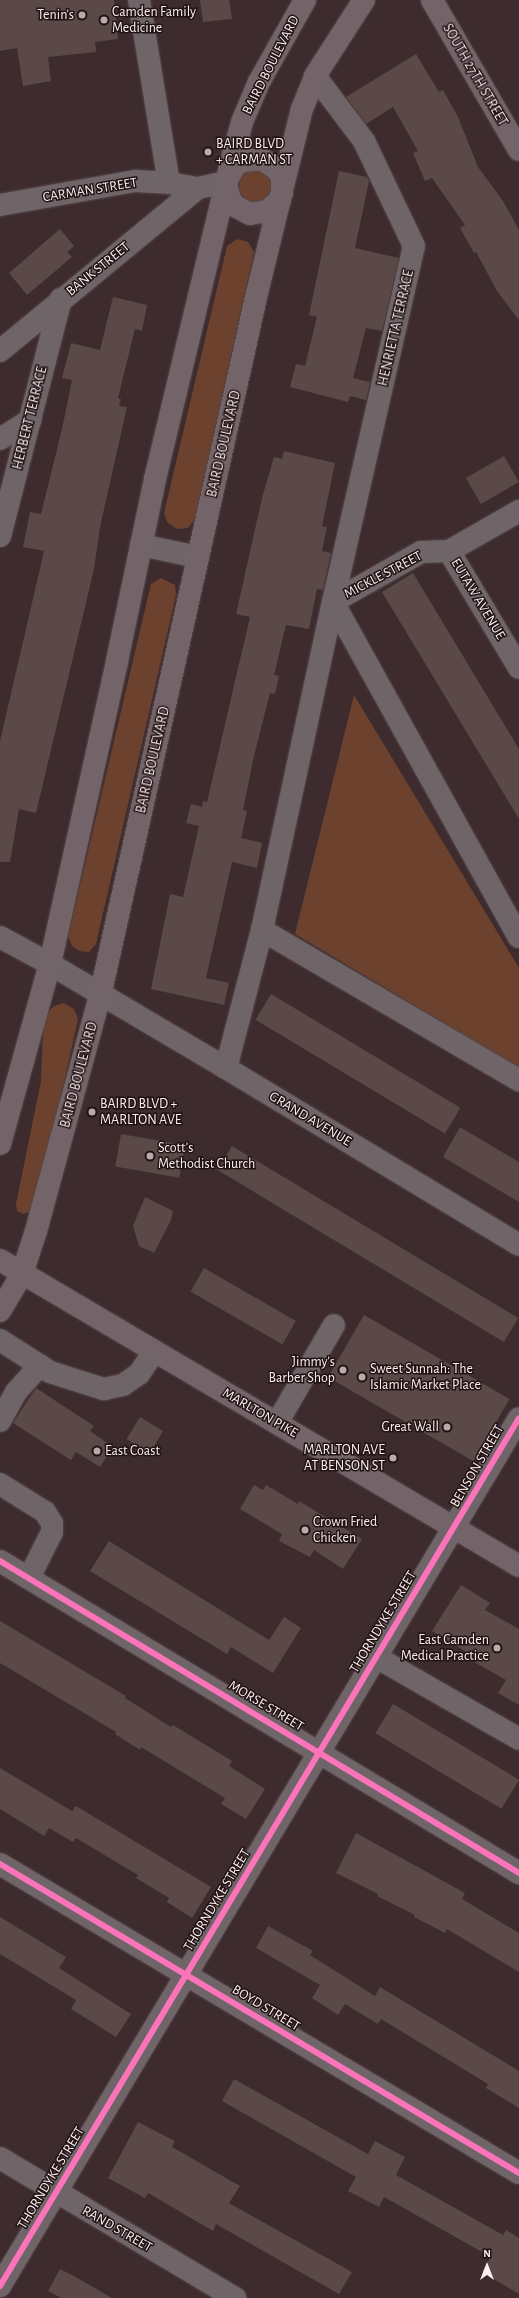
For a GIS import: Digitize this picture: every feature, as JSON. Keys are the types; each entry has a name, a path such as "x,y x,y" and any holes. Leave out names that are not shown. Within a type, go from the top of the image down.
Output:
{"main road":[{"name":"BAIRD BOULEVARD","path":"0,1144 50,964 155,479 242,122 256,89 305,0"},
{"name":"BAIRD BOULEVARD","path":"0,1311 22,1274 100,996 198,557 302,110 315,76 364,0"},
{"name":"SOUTH 27TH STREET","path":"432,0 519,150"},
{"name":"BAIRD BOULEVARD","path":"227,181 235,166 243,161 262,159 278,170 282,179 281,197"},
{"path":"227,181 230,199 235,206 250,214 268,211 281,197"},
{"name":"MARLTON PIKE","path":"0,1260 519,1566"}],"street":[{"path":"139,0 169,183"},
{"name":"HENRIETTA TERRACE","path":"226,1068 262,930 333,602 414,246 364,141 315,76"},
{"name":"CARMAN STREET","path":"0,205 135,182 169,183 198,188 227,181"},
{"name":"BANK STREET","path":"0,351 61,299 198,188"},
{"name":"HERBERT TERRACE","path":"0,536 61,299"},
{"path":"0,440 30,420"},
{"name":"MICKLE STREET","path":"333,602 421,552 449,551 519,511"},
{"path":"141,545 198,557"},
{"name":"EUTAW AVENUE","path":"449,551 519,668"},
{"path":"333,602 519,937"},
{"path":"262,930 519,1080"},
{"path":"0,938 50,964 100,996"},
{"name":"GRAND AVENUE","path":"100,996 226,1068 519,1245"},
{"path":"277,1423 334,1325"},
{"path":"0,1340 40,1365 78,1383 104,1389 123,1385 139,1374 154,1352"},
{"path":"0,1421 16,1392 40,1365"},
{"name":"BENSON STREET","path":"455,1527 519,1418"},
{"path":"0,1484 45,1512 52,1523 52,1532 29,1578"},
{"name":"THORNDYKE STREET","path":"0,2286 455,1527"},
{"name":"MORSE STREET","path":"0,1561 320,1752 519,1874"},
{"path":"376,1657 519,1739"},
{"name":"BOYD STREET","path":"0,1864 519,2173"},
{"name":"RAND STREET","path":"0,2158 235,2298"}],"shaded area":[{"path":"252,170 258,170 268,177 271,186 270,192 264,199 258,202 252,202 242,195 239,189 239,183 246,173"},
{"path":"237,239 248,242 254,252 195,519 188,528 177,529 167,522 164,513 227,246"},
{"path":"161,578 175,585 176,595 96,944 89,952 79,951 72,946 68,936 151,584"},
{"path":"354,695 519,968 519,1068 295,934"},
{"path":"64,1003 74,1009 78,1019 41,1186 30,1212 23,1214 17,1211 16,1204 41,1081 43,1029 48,1012 54,1006"}],"building":[{"path":"0,0 114,0 118,39 95,42 96,52 48,57 51,81 23,86 17,48 0,51"},
{"path":"200,0 229,0 232,19 203,22"},
{"path":"416,54 439,92 443,90 458,117 478,167 503,201 519,230 519,320 497,291 476,252 474,253 460,228 465,225 432,178 425,181 413,153 418,151 393,107 366,124 346,97"},
{"path":"339,171 367,177 369,181 355,248 399,258 382,331 366,328 353,378 370,382 366,400 350,396 348,402 290,387 296,364 305,366 317,317 309,315"},
{"path":"60,229 74,246 67,252 72,257 27,295 9,273"},
{"path":"113,297 147,305 142,331 135,329 118,398 121,399 119,406 127,407 100,527 94,569 36,813 19,809 10,862 0,862 0,741 44,551 23,547 30,512 41,514 62,429 72,380 62,378 71,343 100,350"},
{"path":"284,451 335,463 322,526 327,527 322,551 331,553 323,590 317,589 309,629 286,625 274,675 279,676 275,694 270,693 254,756 243,810 247,811 241,838 262,843 257,868 232,862 206,978 229,983 224,1005 151,989 170,894 183,897 199,826 186,823 191,804 202,807 203,801 207,802 250,617 236,614 262,498 274,457 282,459"},
{"path":"504,456 519,482 481,504 466,478"},
{"path":"413,573 519,749 519,819 382,592"},
{"path":"271,994 460,1108 445,1134 256,1020"},
{"path":"460,1127 519,1162 519,1202 443,1157"},
{"name":"Scott's Methodist Church","path":"121,1134 185,1145 179,1178 115,1166"},
{"path":"232,1146 518,1318 504,1342 218,1170"},
{"path":"145,1197 173,1211 171,1220 154,1253 139,1246 133,1226"},
{"path":"204,1268 296,1321 282,1344 190,1291"},
{"path":"364,1315 509,1399 473,1461 328,1377"},
{"name":"East Coast","path":"36,1388 94,1426 90,1431 113,1447 100,1467 76,1452 71,1460 13,1423"},
{"path":"140,1417 163,1431 150,1453 127,1439"},
{"path":"254,1485 263,1490 266,1485 298,1504 299,1501 362,1539 343,1569 314,1550 310,1557 279,1541 282,1534 240,1509"},
{"path":"109,1541 269,1640 284,1617 301,1628 273,1673 231,1647 227,1654 90,1571"},
{"path":"461,1585 490,1603 485,1610 519,1629 519,1705 498,1693 506,1680 474,1662 476,1658 432,1631"},
{"path":"0,1621 126,1696 125,1698 171,1727 173,1725 232,1761 229,1766 265,1789 246,1819 221,1804 225,1798 141,1747 140,1750 115,1734 116,1732 0,1663"},
{"path":"393,1704 519,1780 501,1809 375,1733"},
{"path":"0,1768 72,1811 76,1806 211,1887 192,1918 167,1902 169,1898 136,1878 138,1875 76,1838 73,1842 49,1828 44,1836 0,1809"},
{"path":"356,1833 465,1893 462,1899 519,1933 519,1972 447,1929 445,1933 414,1917 415,1915 377,1896 378,1894 336,1873"},
{"path":"0,1917 66,1957 59,1968 131,2014 116,2037 71,2009 76,2000 0,1954"},
{"path":"268,1926 313,1951 310,1955 375,1996 380,1987 519,2071 519,2108 486,2088 488,2084 381,2019 378,2024 345,2004 338,2015 312,1998 320,1985 256,1948"},
{"path":"234,2079 368,2154 375,2141 405,2157 396,2175 503,2235 506,2230 519,2238 519,2294 482,2272 491,2257 384,2197 379,2207 348,2191 356,2177 222,2101"},
{"path":"138,2122 175,2141 172,2147 240,2186 229,2203 352,2272 339,2294 216,2224 213,2231 148,2193 145,2198 108,2178"},
{"path":"60,2269 112,2298 61,2298 48,2291"}],"cycle path":[{"path":"0,2286 519,1418"},
{"path":"0,1561 519,1873"},
{"path":"0,1864 519,2173"}],"place":[{"name":"Tenin's","path":"82,15"},
{"name":"Camden Family Medicine","path":"104,20"},
{"name":"BAIRD BLVD + CARMAN ST","path":"208,152"},
{"name":"BAIRD BLVD + MARLTON AVE","path":"92,1112"},
{"name":"Scott's Methodist Church","path":"150,1156"},
{"name":"Jimmy's Barber Shop","path":"343,1370"},
{"name":"Sweet Sunnah: The Islamic Market Place","path":"362,1377"},
{"name":"Great Wall","path":"447,1427"},
{"name":"East Coast","path":"97,1451"},
{"name":"MARLTON AVE AT BENSON ST","path":"393,1458"},
{"name":"Crown Fried Chicken","path":"305,1530"},
{"name":"East Camden Medical Practice","path":"497,1648"}]}
